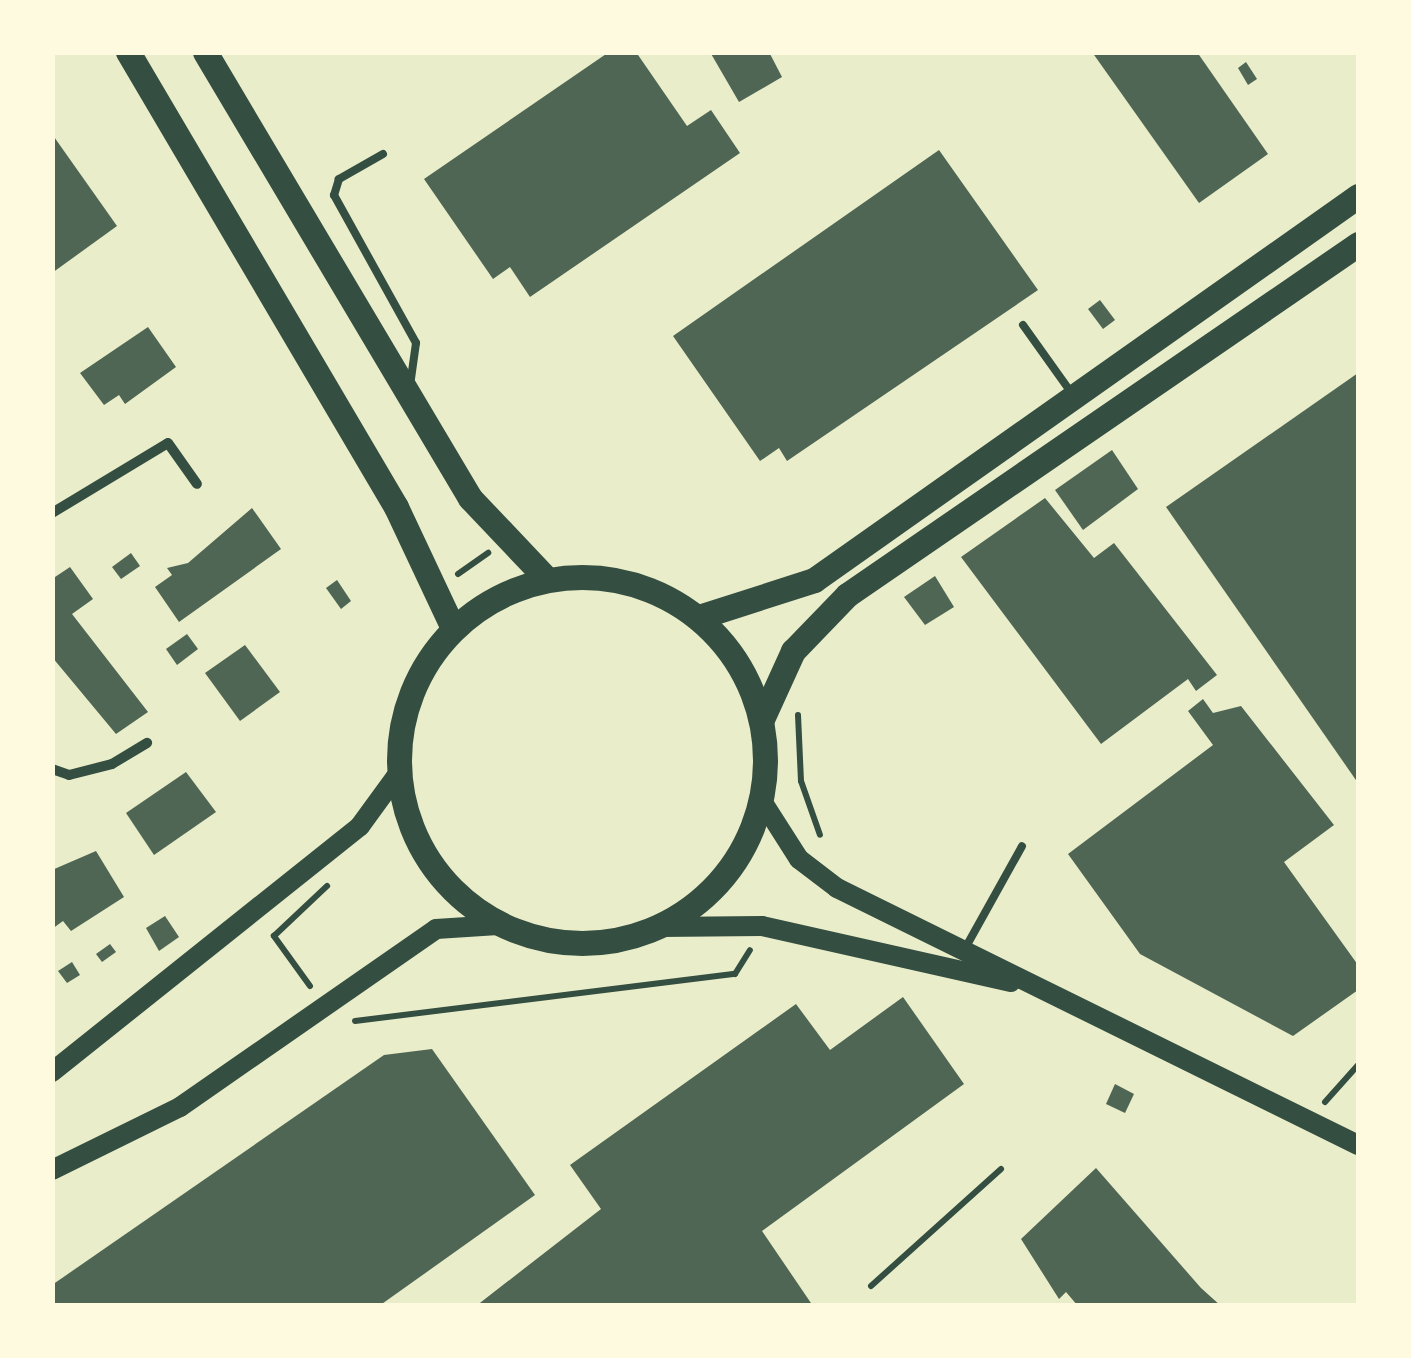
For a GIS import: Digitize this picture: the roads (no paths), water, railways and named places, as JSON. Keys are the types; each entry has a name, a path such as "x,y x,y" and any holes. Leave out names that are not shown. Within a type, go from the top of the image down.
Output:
{"main road":[{"path":"128,52 434,584 452,628"},
{"path":"205,52 408,394 504,540 547,579"},
{"path":"699,617 814,580 1358,196"},
{"path":"762,719 793,652 847,595 1358,244"},
{"path":"498,925 448,887 413,836 397,775 401,722 420,671 452,628 496,597 547,579 601,577 653,590 699,617 733,654 762,719 762,801 742,852 707,896 660,927"},
{"path":"52,1072 347,838 397,775"},
{"path":"762,801 799,859 838,888 967,945 1023,984 1358,1145"},
{"path":"52,1170 180,1106 436,929 498,925 588,943 660,927 762,926 1023,984"}],"street":[{"path":"52,513 168,443 197,484"},
{"path":"52,769 69,775 112,764 147,742"}],"lane":[{"path":"383,154 339,179 334,195 416,343 408,394"},
{"path":"1023,325 1074,396"},
{"path":"967,945 1022,846"}]}
